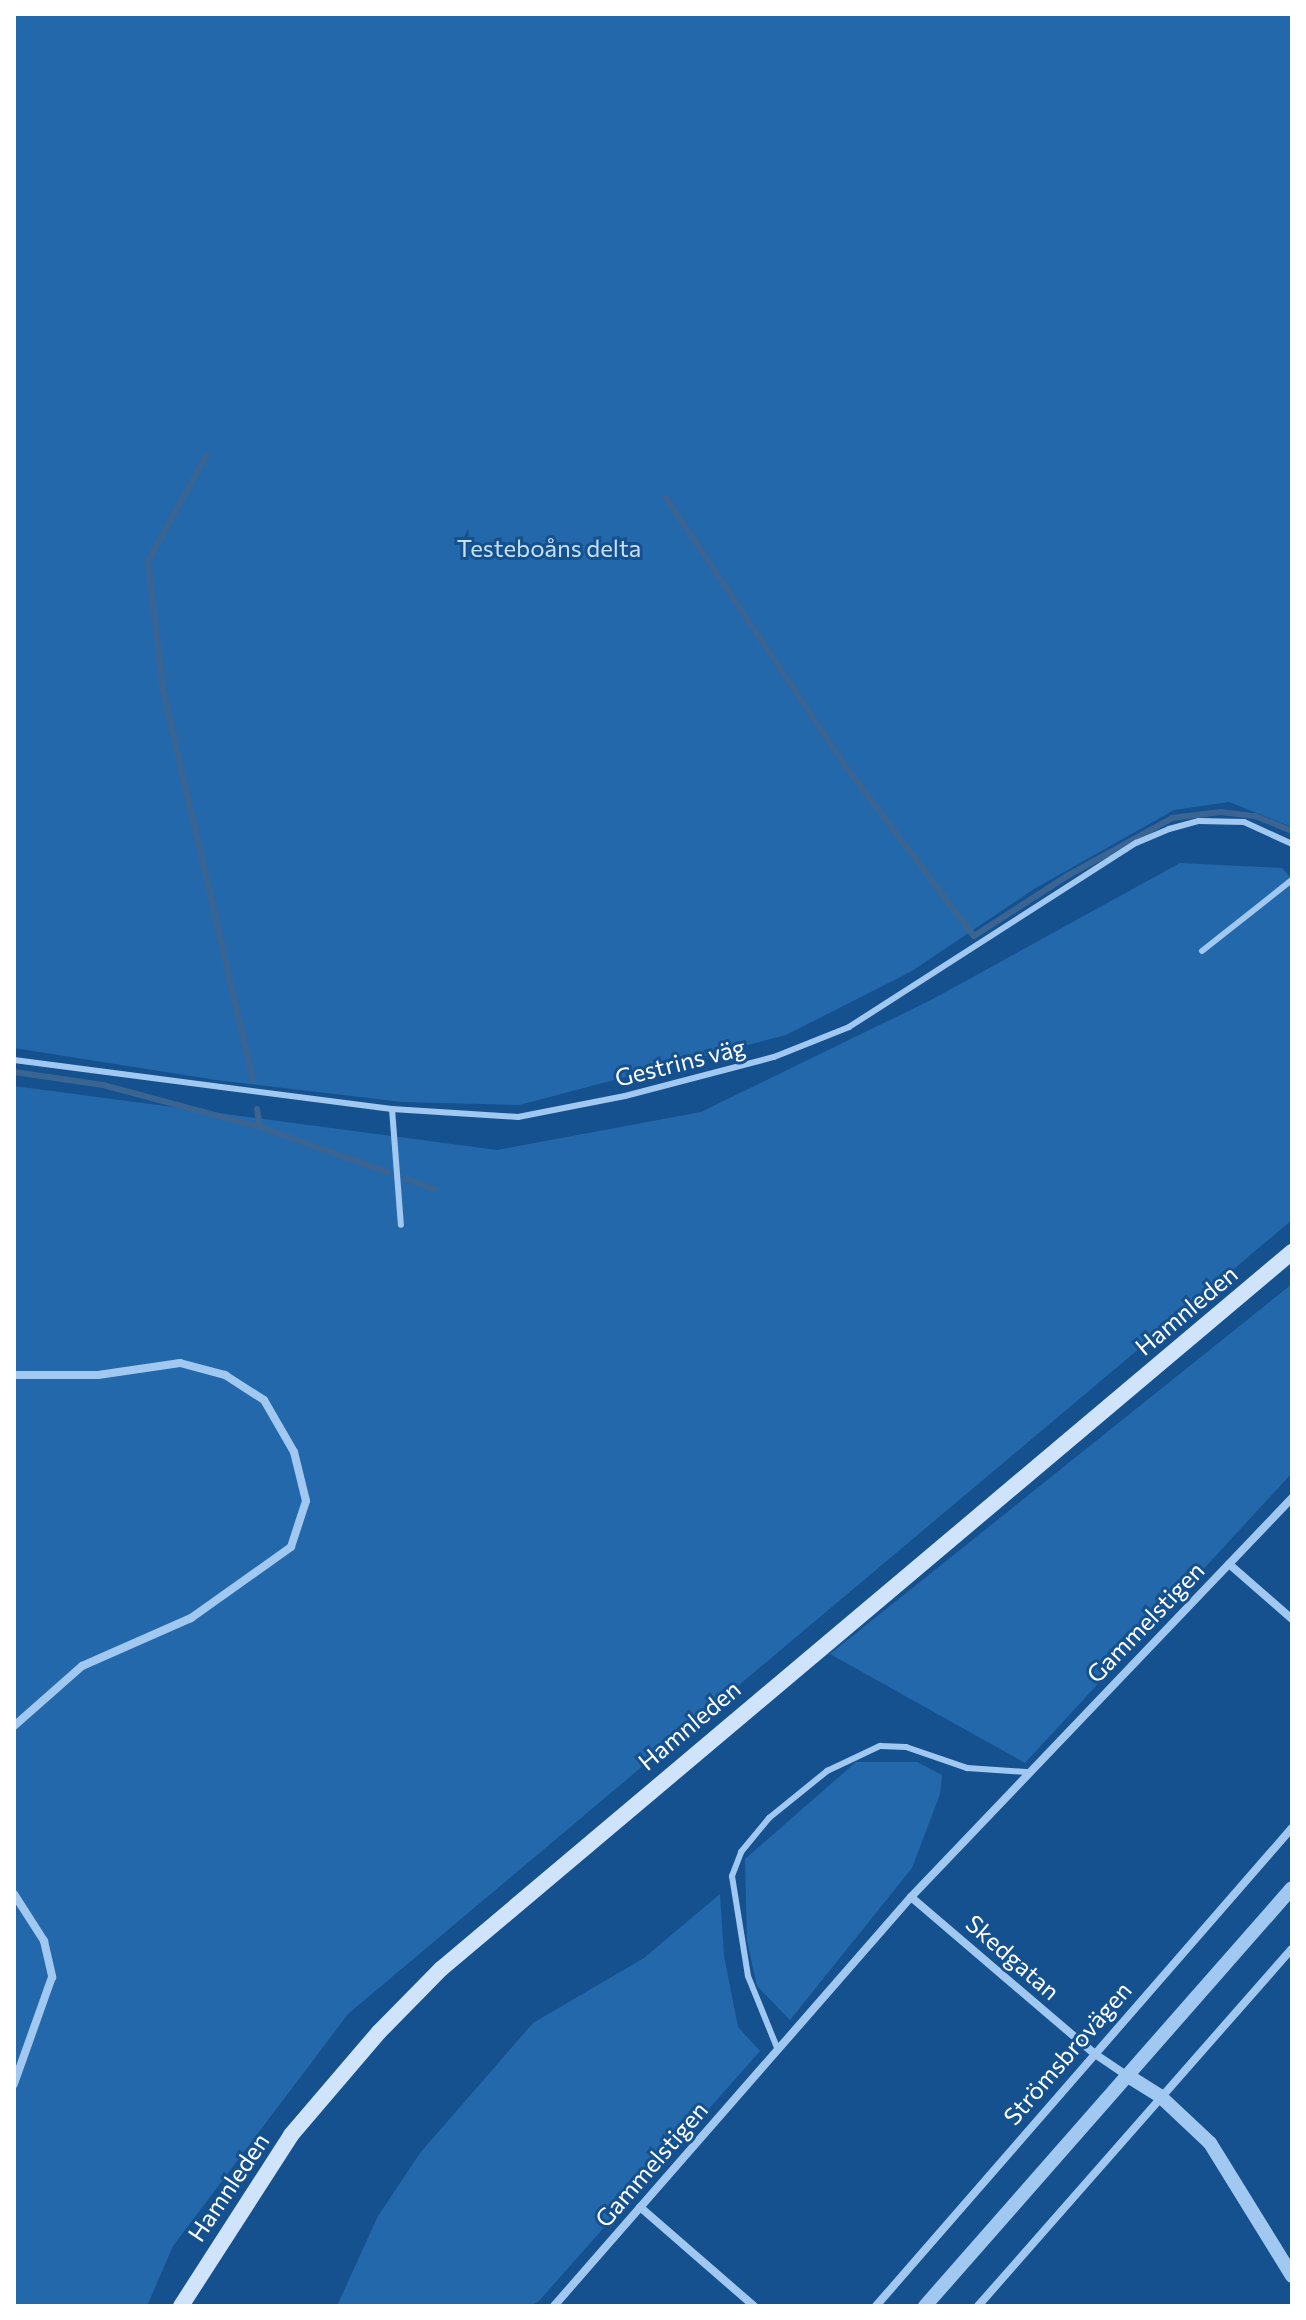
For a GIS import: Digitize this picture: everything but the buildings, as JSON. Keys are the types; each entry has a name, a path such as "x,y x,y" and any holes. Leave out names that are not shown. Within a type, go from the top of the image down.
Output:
{"main road":[{"name":"Hamnleden","path":"182,2304 291,2135 379,2032 441,1969 1292,1252"}],"street":[{"path":"14,1375 98,1375 180,1363 225,1375 264,1400 294,1452 306,1501 291,1547 191,1618 82,1666 14,1726"},
{"name":"Gammelstigen","path":"554,2306 911,1897 1026,1772 1292,1498"},
{"path":"1229,1564 1292,1619"},
{"name":"Strömsbrovägen","path":"876,2306 1292,1828"},
{"path":"925,2306 1292,1888"},
{"path":"14,1894 44,1941 52,1977 14,2084"},
{"name":"Skedgatan","path":"911,1897 1095,2054 1128,2076"},
{"path":"978,2306 1292,1949"},
{"path":"1128,2076 1161,2097 1224,2162 1292,2276"},
{"path":"640,2207 754,2306"}],"lane":[{"name":"Gestrins väg","path":"14,1060 392,1109 518,1117 625,1096 774,1057 849,1027 1136,843 1169,829 1199,821 1244,822 1292,844"},
{"path":"1202,951 1292,880"},
{"path":"392,1109 401,1225"},
{"path":"778,2050 748,1976 732,1876 741,1852 769,1818 827,1771 880,1746 906,1747 967,1768 1026,1772"}],"green space":[{"name":"Testeboåns delta","path":"14,14 1292,14 1292,827 1229,802 1174,810 1034,889 912,971 786,1035 519,1105 402,1102 216,1080 14,1048"},
{"path":"1180,863 1282,868 1292,879 1292,1220 348,2014 173,2246 147,2306 14,2306 14,1086 497,1150 701,1112 931,1000"},
{"path":"1292,1284 1292,1473 1025,1763 830,1654"},
{"path":"856,1762 917,1762 942,1775 940,1794 912,1868 790,2020 757,1986 747,1941 745,1859"},
{"path":"720,1894 724,1956 738,2027 760,2051 539,2301 531,2306 337,2306 378,2216 420,2153 533,2023 644,1958"}],"waterway":[{"path":"206,456 148,561 163,690 253,1080"},
{"path":"666,498 849,771 974,936 1067,876 1172,818 1221,812 1255,816 1292,831"},
{"path":"14,1072 103,1085 260,1127 387,1172"},
{"path":"257,1109 260,1127"},
{"path":"406,1179 434,1189"}]}
